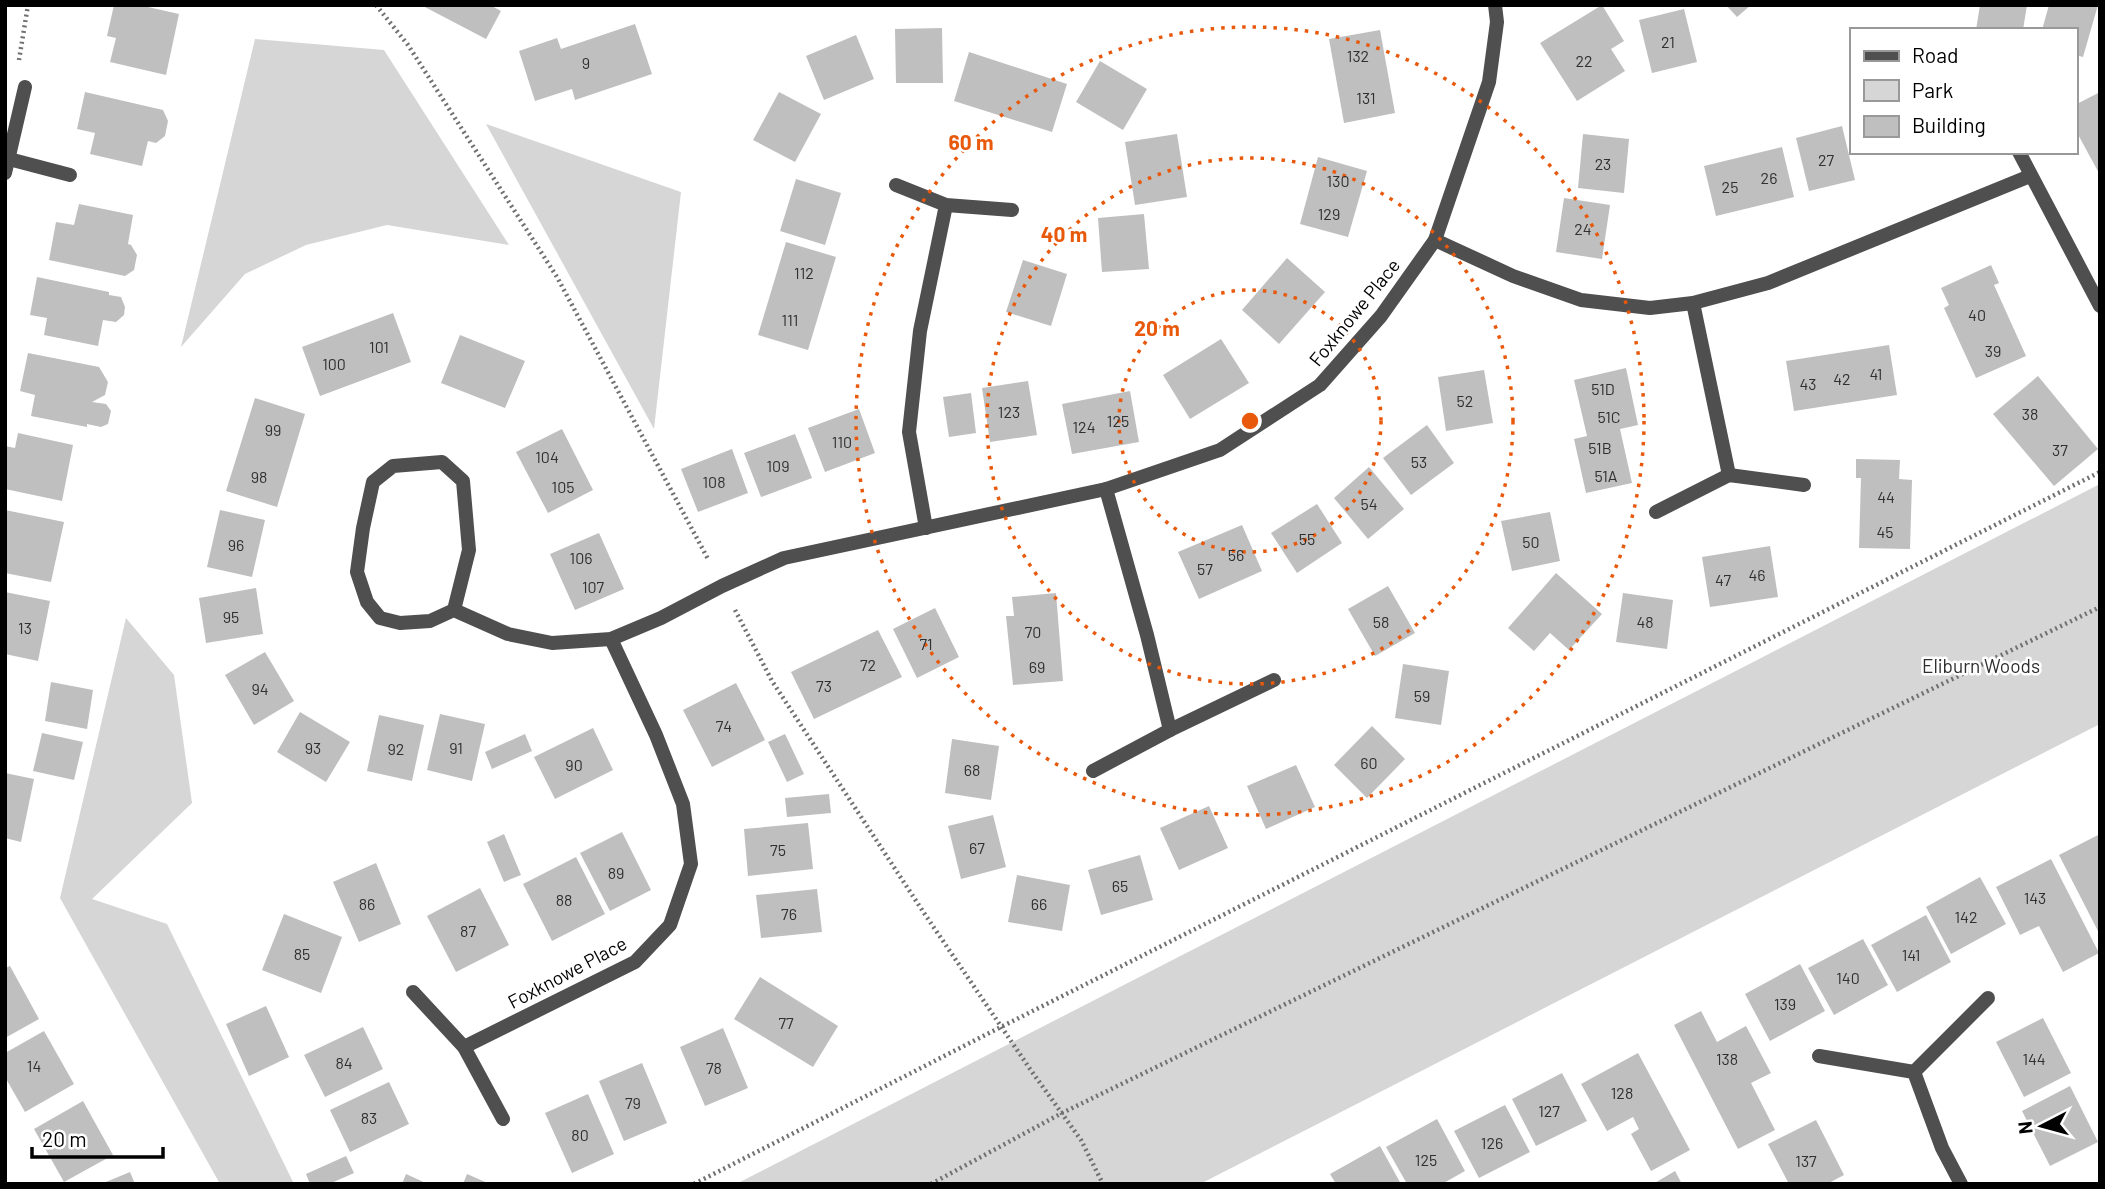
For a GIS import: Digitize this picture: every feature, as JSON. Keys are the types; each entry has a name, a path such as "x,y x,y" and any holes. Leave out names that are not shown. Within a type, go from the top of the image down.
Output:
{"street":[{"name":"Foxknowe Place","path":"454,610 508,634 552,643 611,639 661,618 784,558 1106,489 1220,450 1320,385 1381,316 1435,240 1489,82 1497,22 1495,5"},
{"path":"25,87 7,166 70,175"},
{"path":"2020,154 2100,306"},
{"path":"1435,240 1513,276 1581,300 1650,308 1693,303 1768,283 2030,176"},
{"path":"896,184 946,205 1012,210"},
{"path":"926,528 909,432 920,331 946,205"},
{"path":"1693,303 1729,475"},
{"path":"442,462 463,481 469,550 454,610 430,621 400,623 380,618 367,603 357,572 363,528 373,482 393,466 442,462"},
{"path":"1656,512 1729,475 1804,485"},
{"path":"1106,489 1147,635 1170,730"},
{"name":"Foxknowe Place","path":"464,1047 635,962 670,925 691,864 683,804 656,735 611,639"},
{"path":"1093,771 1274,680"},
{"path":"413,992 464,1047 503,1119"},
{"path":"1914,1072 1988,998"},
{"path":"1819,1056 1914,1072"},
{"path":"1914,1072 1942,1148 1961,1184"}],"path":[{"path":"25,87 16,75 28,5"},
{"path":"694,1184 1013,1020 2100,472"},
{"path":"930,1184 1062,1113 2100,607"}],"green space":[{"path":"255,39 384,50 509,245 387,225 306,245 245,274 181,347"},
{"path":"486,124 681,192 654,429"},
{"name":"Eliburn Woods","path":"2100,484 2100,724 1200,1184 736,1184"},
{"path":"126,618 174,675 192,803 92,899 167,924 294,1184 220,1184 60,898"}],"building":[{"path":"114,5 139,5 179,14 166,75 110,62 116,38 107,36"},
{"path":"421,5 490,5 501,11 486,39"},
{"path":"1602,5 1624,41 1611,49 1625,71 1577,101 1540,43"},
{"path":"1726,5 1751,5 1737,17"},
{"path":"1980,5 2027,5 2023,28 1976,28"},
{"path":"2049,5 2098,5 2083,57 2077,56 2077,28 2043,28"},
{"path":"1684,9 1697,62 1652,73 1639,20"},
{"path":"635,24 652,74 575,100 572,89 535,101 519,51 557,38 561,49"},
{"path":"942,28 943,83 896,83 895,29"},
{"path":"1380,30 1395,113 1344,123 1329,39"},
{"path":"856,35 874,79 824,100 806,56"},
{"path":"969,52 1067,84 1052,132 954,101"},
{"path":"1100,61 1147,89 1123,130 1076,102"},
{"path":"85,92 163,110 168,121 165,136 156,143 148,141 142,166 90,154 95,133 77,129"},
{"path":"779,92 821,114 795,162 753,140"},
{"path":"2100,92 2100,175 2077,133 2077,104"},
{"path":"1842,126 1855,180 1809,191 1796,138"},
{"path":"1177,134 1187,197 1135,205 1125,142"},
{"path":"1583,134 1629,139 1624,193 1578,188"},
{"path":"1782,147 1794,197 1716,216 1704,166"},
{"path":"1318,157 1367,171 1348,237 1300,224"},
{"path":"796,179 841,193 825,245 780,231"},
{"path":"1564,198 1610,205 1602,259 1556,252"},
{"path":"79,204 133,215 128,244 137,255 134,270 125,276 49,260 56,222 74,225"},
{"path":"1144,214 1149,269 1102,272 1098,218"},
{"path":"786,242 836,257 808,350 758,335"},
{"path":"1287,258 1325,292 1279,344 1242,310"},
{"path":"1023,260 1067,274 1051,326 1006,312"},
{"path":"1991,265 1999,283 1994,285 2026,356 1976,378 1944,308 1949,305 1941,288"},
{"path":"37,277 121,297 125,307 124,315 116,322 103,320 98,346 44,335 47,318 30,315"},
{"path":"393,313 411,362 320,396 302,347"},
{"path":"460,335 525,361 505,408 441,383"},
{"path":"1221,339 1249,383 1190,419 1163,375"},
{"path":"1889,345 1897,395 1794,411 1786,361"},
{"path":"28,353 99,367 108,382 105,395 92,402 106,404 111,411 108,424 101,427 87,424 87,427 31,416 35,395 20,391"},
{"path":"1626,368 1638,425 1620,429 1632,483 1586,493 1574,439 1587,436 1574,380"},
{"path":"1484,370 1493,423 1446,431 1438,377"},
{"path":"2038,376 2098,449 2054,486 1993,414"},
{"path":"1028,381 1037,435 990,442 982,388"},
{"path":"1130,391 1139,442 1072,454 1062,404"},
{"path":"971,393 976,433 949,437 943,397"},
{"path":"255,398 305,414 277,507 226,491"},
{"path":"859,409 875,453 825,472 808,428"},
{"path":"1427,425 1454,463 1411,495 1383,458"},
{"path":"562,429 593,490 548,513 516,452"},
{"path":"18,433 73,445 62,501 5,489 5,446 15,448"},
{"path":"795,434 812,478 761,497 744,453"},
{"path":"732,449 748,493 698,512 681,469"},
{"path":"1856,459 1900,460 1899,479 1912,480 1910,549 1859,548 1861,478 1856,478"},
{"path":"1369,467 1404,509 1368,539 1334,498"},
{"path":"1317,504 1342,543 1297,573 1271,533"},
{"path":"5,510 64,522 51,582 5,573"},
{"path":"220,510 265,520 252,577 207,567"},
{"path":"1550,512 1560,561 1512,571 1501,521"},
{"path":"1242,525 1262,571 1199,599 1178,552"},
{"path":"599,533 624,589 575,610 550,554"},
{"path":"1770,546 1778,597 1710,607 1702,557"},
{"path":"1556,573 1602,614 1569,650 1550,633 1534,651 1508,628"},
{"path":"1388,586 1415,633 1375,656 1348,609"},
{"path":"256,588 263,634 206,643 199,598"},
{"path":"5,592 50,601 38,661 5,654"},
{"path":"1056,593 1063,681 1013,685 1006,616 1014,616 1012,597"},
{"path":"1623,593 1673,600 1667,649 1616,642"},
{"path":"935,608 959,657 917,678 893,629"},
{"path":"878,630 902,677 814,719 791,672"},
{"path":"265,652 294,701 254,725 225,675"},
{"path":"1403,664 1449,671 1441,725 1395,718"},
{"path":"51,682 93,690 87,729 45,721"},
{"path":"736,683 765,740 712,767 683,710"},
{"path":"300,712 350,742 326,782 277,752"},
{"path":"440,714 485,724 472,781 427,770"},
{"path":"379,715 424,725 412,781 367,771"},
{"path":"1372,726 1405,759 1367,798 1334,765"},
{"path":"593,728 613,770 555,799 534,757"},
{"path":"42,733 83,742 74,780 33,771"},
{"path":"525,734 532,751 492,769 485,752"},
{"path":"785,734 804,774 787,782 768,742"},
{"path":"952,739 999,746 991,800 945,793"},
{"path":"1296,765 1315,807 1266,829 1247,786"},
{"path":"5,773 34,779 21,842 5,838"},
{"path":"829,794 831,813 787,817 785,798"},
{"path":"1209,806 1228,848 1179,870 1160,828"},
{"path":"993,815 1006,867 961,879 948,826"},
{"path":"808,823 813,869 748,876 744,829"},
{"path":"622,832 651,890 610,911 580,853"},
{"path":"504,834 521,875 504,882 487,842"},
{"path":"2100,834 2100,935 2059,855"},
{"path":"1140,855 1153,900 1101,915 1088,870"},
{"path":"576,857 605,914 552,941 523,884"},
{"path":"2051,859 2099,953 2063,972 2039,926 2020,935 1996,887"},
{"path":"376,863 401,924 359,942 333,882"},
{"path":"1017,875 1070,885 1062,931 1008,922"},
{"path":"1980,877 2006,924 1951,954 1926,907"},
{"path":"480,888 509,945 456,972 427,916"},
{"path":"817,889 822,932 761,938 756,895"},
{"path":"284,914 342,937 321,993 262,970"},
{"path":"1926,915 1951,962 1897,992 1871,945"},
{"path":"1863,939 1888,985 1834,1015 1808,968"},
{"path":"1800,964 1825,1011 1770,1041 1745,994"},
{"path":"10,966 39,1019 5,1038 5,968"},
{"path":"760,977 838,1026 813,1067 734,1019"},
{"path":"266,1006 289,1057 249,1076 226,1024"},
{"path":"1701,1011 1717,1042 1746,1026 1771,1073 1751,1083 1775,1130 1738,1149 1674,1025"},
{"path":"2043,1018 2071,1073 2024,1097 1996,1042"},
{"path":"363,1027 383,1069 325,1097 304,1055"},
{"path":"723,1028 748,1088 705,1106 680,1047"},
{"path":"44,1031 74,1084 25,1112 5,1077 5,1053"},
{"path":"1638,1053 1690,1150 1651,1171 1631,1134 1639,1129 1633,1117 1607,1131 1581,1084"},
{"path":"642,1063 667,1123 624,1141 599,1081"},
{"path":"1562,1073 1587,1121 1536,1146 1512,1099"},
{"path":"389,1082 409,1124 350,1152 330,1110"},
{"path":"2070,1086 2098,1142 2050,1166 2022,1111"},
{"path":"588,1094 614,1154 572,1173 545,1113"},
{"path":"83,1101 113,1155 64,1182 34,1129"},
{"path":"1505,1105 1530,1152 1479,1178 1454,1131"},
{"path":"1437,1119 1465,1171 1442,1184 1407,1184 1386,1147"},
{"path":"1816,1120 1844,1175 1827,1184 1789,1184 1768,1144"},
{"path":"1380,1146 1401,1184 1336,1184 1330,1174"},
{"path":"346,1156 354,1173 329,1184 310,1184 306,1174"},
{"path":"1675,1171 1682,1184 1653,1184"},
{"path":"130,1172 135,1184 101,1184"},
{"path":"406,1174 428,1184 402,1184"},
{"path":"467,1174 490,1184 463,1184"}]}
